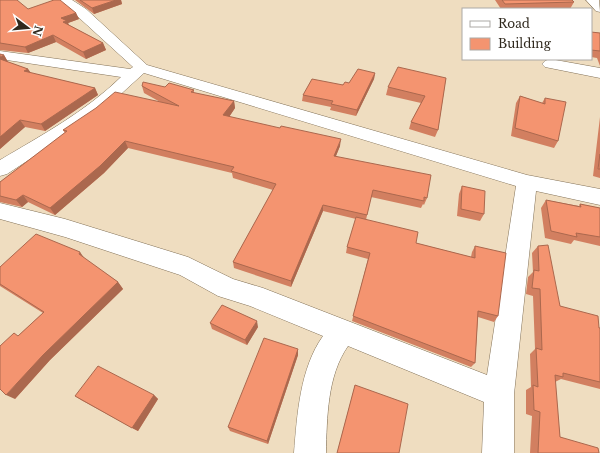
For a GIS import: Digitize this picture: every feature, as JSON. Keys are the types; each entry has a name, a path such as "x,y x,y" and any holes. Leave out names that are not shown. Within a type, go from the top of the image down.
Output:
{"street":[{"path":"64,0 81,12 136,71"},
{"path":"592,0 600,8"},
{"path":"0,55 136,71 527,182 600,198"},
{"path":"550,64 600,73"},
{"path":"0,169 62,131 107,100 136,71"},
{"path":"498,453 499,394 527,182"},
{"path":"0,211 65,228 188,268 227,288 254,296 499,394"},
{"path":"310,453 311,426 319,384 329,352 342,332"}],"building":[{"path":"0,0 17,0 28,9 54,0 60,0 76,13 61,18 67,21 63,22 103,43 83,52 53,35 25,47 0,43"},
{"path":"80,0 116,0 92,8"},
{"path":"502,0 572,0 574,2 505,4"},
{"path":"592,32 600,33 600,51 592,50"},
{"path":"0,59 28,69 24,71 95,88 41,124 20,120 0,137"},
{"path":"398,67 446,78 438,130 411,122 425,96 388,87"},
{"path":"358,69 375,73 357,110 331,104 333,101 303,95 312,79 343,85 345,82 349,83"},
{"path":"143,82 165,87 169,83 194,90 191,92 234,101 223,115 280,128 281,126 341,139 334,156 431,175 427,198 424,197 424,201 373,190 367,215 323,205 291,281 233,262 276,184 231,171 234,167 125,141 100,166 50,208 23,195 16,200 0,196 0,182 67,131 63,130 96,108 115,92 179,106 142,86"},
{"path":"520,96 545,104 545,98 566,102 558,141 515,128"},
{"path":"600,154 600,169 598,169"},
{"path":"462,186 485,191 484,214 461,209"},
{"path":"546,200 581,207 580,204 600,208 600,237 576,233 577,237 551,231"},
{"path":"356,217 418,232 416,243 475,258 475,246 506,253 498,316 478,311 475,363 353,316 370,253 347,247"},
{"path":"36,234 80,252 79,254 118,282 43,355 6,395 0,389 0,346 14,333 18,336 44,312 0,284 0,267"},
{"path":"548,245 560,306 598,316 600,328 600,382 563,373 563,377 555,375 560,437 598,448 599,453 538,453 540,412 534,410 533,385 538,387 536,348 542,350 540,289 532,288 534,270 539,271 538,246"},
{"path":"222,305 257,321 245,340 210,323"},
{"path":"264,338 298,349 267,441 228,427"},
{"path":"98,366 154,395 132,428 75,396"},
{"path":"355,385 408,404 399,453 337,453"}]}
